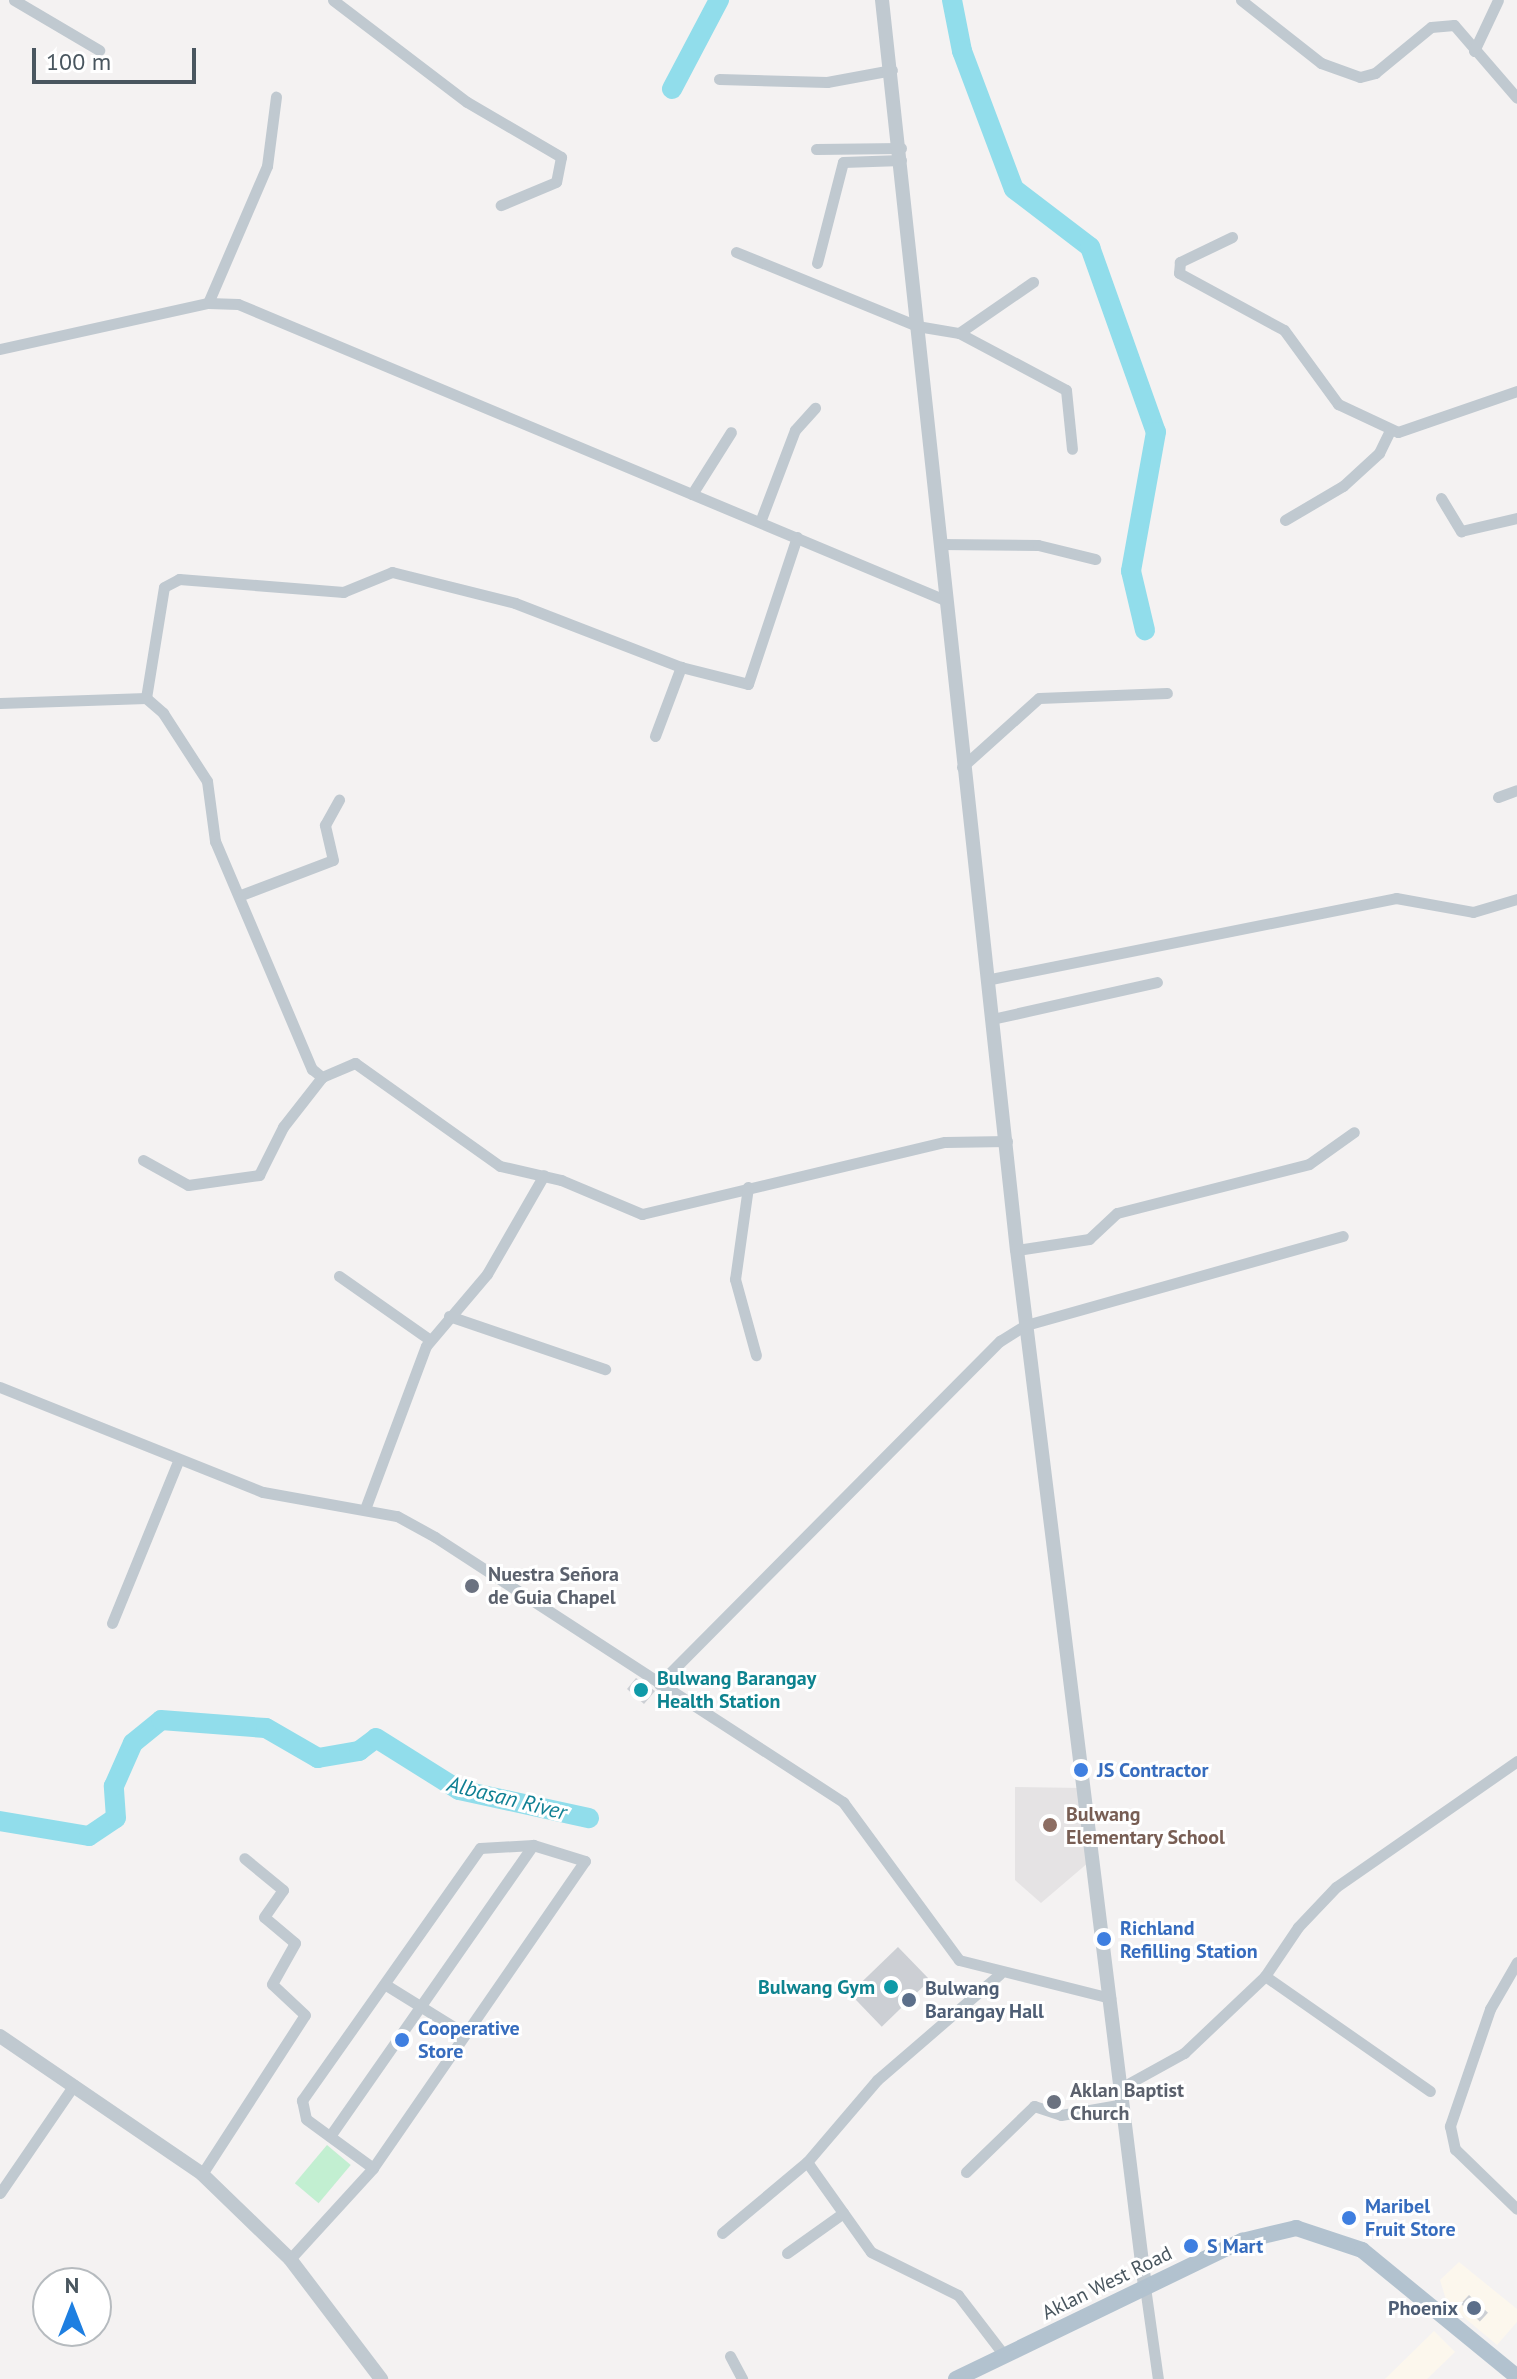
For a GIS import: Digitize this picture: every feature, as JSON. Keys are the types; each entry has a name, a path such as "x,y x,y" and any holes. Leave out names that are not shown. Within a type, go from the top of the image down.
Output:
{"main road":[{"name":"Aklan West Road","path":"956,2379 1145,2287 1278,2229 1332,2236 1384,2265 1517,2377"}],"street":[{"path":"14,0 99,50"},
{"path":"333,0 467,102 561,157 556,182 501,205"},
{"path":"882,0 901,154 962,767 1017,1250 1110,1998 1117,2098 1158,2379"},
{"path":"1241,0 1321,63 1349,75 1375,73 1441,24 1454,25 1517,98"},
{"path":"1474,51 1498,0"},
{"path":"719,79 816,83 892,70"},
{"path":"208,303 267,166 276,97"},
{"path":"816,149 901,154"},
{"path":"817,263 843,162 901,154"},
{"path":"1232,237 1180,262 1179,273 1268,318 1338,404 1390,430 1517,391"},
{"path":"736,252 917,326 959,333 1066,390 1072,449"},
{"path":"959,333 1033,282"},
{"path":"0,349 208,303 269,316 945,600"},
{"path":"760,522 795,430 815,408"},
{"path":"1285,520 1343,486 1379,453 1390,430"},
{"path":"692,494 731,432"},
{"path":"1441,498 1461,531 1517,518"},
{"path":"322,1077 312,1069 241,895 215,841 207,781 146,698 164,587 179,579 343,592 381,574 409,575 515,603 681,667 751,682 797,537"},
{"path":"939,544 1038,545 1095,559"},
{"path":"655,736 681,667"},
{"path":"962,767 1039,698 1167,693"},
{"path":"0,703 146,698"},
{"path":"1498,797 1517,790"},
{"path":"241,895 333,860 325,825 339,800"},
{"path":"986,980 1396,898 1473,912 1517,899"},
{"path":"992,1019 1157,982"},
{"path":"143,1160 188,1185 259,1175 283,1127 322,1077 355,1063 500,1166 544,1175 642,1214 945,1142 1007,1141"},
{"path":"1017,1250 1089,1239 1117,1213 1309,1164 1354,1132"},
{"path":"365,1509 430,1340 487,1274 544,1175"},
{"path":"748,1187 735,1279 756,1355"},
{"path":"659,1684 977,1361 1026,1325 1343,1236"},
{"path":"339,1276 430,1340"},
{"path":"449,1316 605,1369"},
{"path":"0,1387 178,1461 224,1472 263,1492 397,1516 514,1583 659,1684 843,1802 959,1960 1000,1974 1110,1998"},
{"path":"112,1623 178,1461"},
{"path":"966,2172 1034,2106 1061,2115 1117,2098 1184,2053 1265,1976 1298,1927 1336,1887 1517,1761"},
{"path":"330,2136 425,2008 533,1845"},
{"path":"290,2259 373,2168 585,1861 533,1845 480,1848 302,2100 306,2119 373,2168"},
{"path":"202,2174 305,2015 272,1984 295,1943 264,1917 283,1890 244,1858"},
{"path":"1517,1962 1490,2009 1450,2126 1455,2149 1517,2209"},
{"path":"722,2233 807,2162 877,2080 1000,1974"},
{"path":"1265,1976 1430,2091"},
{"path":"386,1985 465,2034"},
{"path":"0,2036 202,2174 290,2259 381,2379"},
{"path":"0,2193 74,2085"},
{"path":"807,2162 871,2252 958,2295 1004,2355"},
{"path":"787,2253 843,2213"},
{"path":"730,2356 742,2379"}],"shaded area":[{"name":"Bulwang Elementary School","path":"1015,1787 1083,1788 1089,1862 1041,1903 1015,1880"},
{"path":"1459,2262 1517,2309 1517,2322 1497,2345 1447,2303 1440,2280"},
{"path":"1434,2331 1455,2352 1427,2379 1385,2379"}],"green space":[{"path":"327,2145 351,2165 319,2203 295,2183"}],"building":[{"name":"Bulwang Barangay Health Station","path":"636,1678 655,1691 644,1704 627,1689"},
{"name":"Bulwang Gym","path":"898,1947 930,1980 882,2027 850,1994"},
{"name":"Phoenix","path":"1469,2295 1488,2313 1480,2322 1461,2304"}],"waterway":[{"path":"672,89 719,0"},
{"path":"952,0 962,51 1014,189 1090,247 1156,432 1131,571 1145,630"},
{"name":"Albasan River","path":"0,1821 89,1836 116,1818 114,1786 133,1743 161,1720 266,1728 318,1758 359,1751 376,1738 459,1790 589,1818"}],"place":[{"name":"Nuestra Señora de Guia Chapel","path":"472,1586"},
{"name":"Bulwang Barangay Health Station","path":"641,1690"},
{"name":"JS Contractor","path":"1081,1770"},
{"name":"Bulwang Elementary School","path":"1050,1825"},
{"name":"Richland Refilling Station","path":"1104,1939"},
{"name":"Bulwang Gym","path":"891,1987"},
{"name":"Bulwang Barangay Hall","path":"909,2000"},
{"name":"Cooperative Store","path":"402,2040"},
{"name":"Aklan Baptist Church","path":"1054,2102"},
{"name":"Maribel Fruit Store","path":"1349,2218"},
{"name":"S Mart","path":"1191,2246"},
{"name":"Phoenix","path":"1474,2308"}]}
